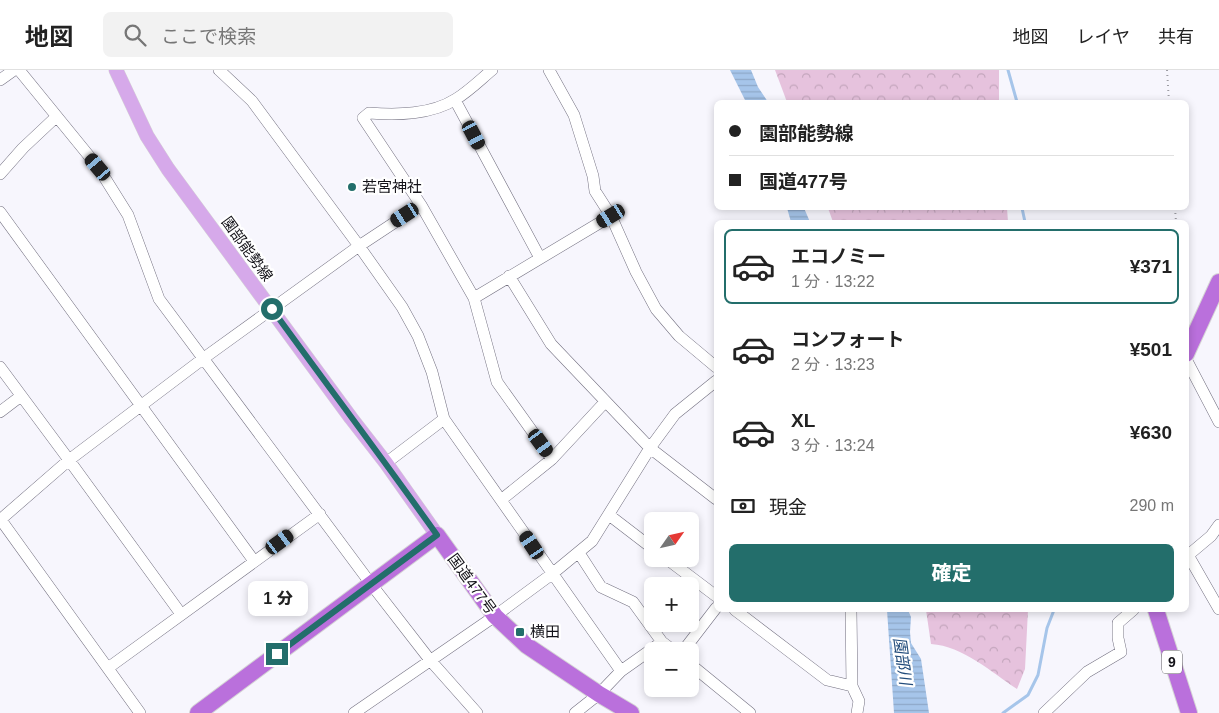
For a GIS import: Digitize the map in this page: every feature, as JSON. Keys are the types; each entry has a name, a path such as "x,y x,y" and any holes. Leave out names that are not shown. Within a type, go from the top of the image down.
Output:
{"highway":[{"path":"1189,347 1219,282"},
{"path":"198,713 437,535"},
{"name":"国道477号","path":"437,535 495,616 526,645 631,713"},
{"name":"9","path":"1157,612 1189,713"}],"main road":[{"name":"園部能勢線","path":"116,70 147,136 168,169 386,463 437,535"}],"street":[{"path":"0,80 14,70"},
{"path":"19,70 98,167 128,215 159,299 371,584 430,660 477,713"},
{"path":"218,70 252,101 402,306 418,336 432,372 444,419 622,671"},
{"path":"492,70 455,100 427,111 399,115 369,113 364,118 420,205 474,298 497,382 552,459"},
{"path":"549,70 574,115 593,176 594,191 611,216 636,272 656,309 679,336 714,364"},
{"path":"455,100 540,258"},
{"path":"0,174 23,148 56,117"},
{"path":"140,713 0,520 70,460 204,358 359,246 420,205"},
{"path":"0,212 254,561"},
{"path":"474,298 611,216"},
{"path":"509,276 551,344 650,448 714,497"},
{"path":"1189,365 1219,422"},
{"path":"0,368 70,460 181,614"},
{"path":"354,713 495,616 579,553 592,541 650,448 675,414 714,383"},
{"path":"0,412 21,396"},
{"path":"502,500 552,459 605,402"},
{"path":"386,463 444,419"},
{"path":"108,668 320,514"},
{"path":"609,515 644,542"},
{"path":"1189,554 1211,536 1219,525"},
{"path":"579,553 602,587 633,602 662,642"},
{"path":"1189,559 1219,609"},
{"path":"679,568 714,594"},
{"path":"690,642 714,611"},
{"path":"738,612 827,680 852,686"},
{"path":"851,612 852,686 859,701 857,713"},
{"path":"1044,713 1086,672 1121,652 1118,638 1118,623 1131,612"},
{"path":"575,713 599,694 622,671 644,655"},
{"path":"699,671 750,713"}],"path":[{"path":"1167,70 1169,100"}],"green space":[{"path":"775,70 999,70 999,100 786,100"},
{"path":"829,210 1007,210 1008,220 832,220"},
{"path":"926,612 1028,612 1025,669 1017,689 987,668 954,649 931,644"}],"water":[{"path":"730,70 751,70 758,87 767,100 745,100"},
{"path":"788,210 805,210 809,220 790,220"},
{"name":"園部川","path":"887,612 909,612 911,617 911,643 921,659 929,713 894,713"}],"waterway":[{"path":"1008,70 1016,100"},
{"path":"1022,210 1025,220"},
{"path":"1003,713 1028,695 1038,675 1047,628 1053,612"}],"place":[{"name":"若宮神社","path":"352,187"},
{"name":"横田","path":"520,632"}],"route":[{"path":"272,309 437,535 277,654"}]}
